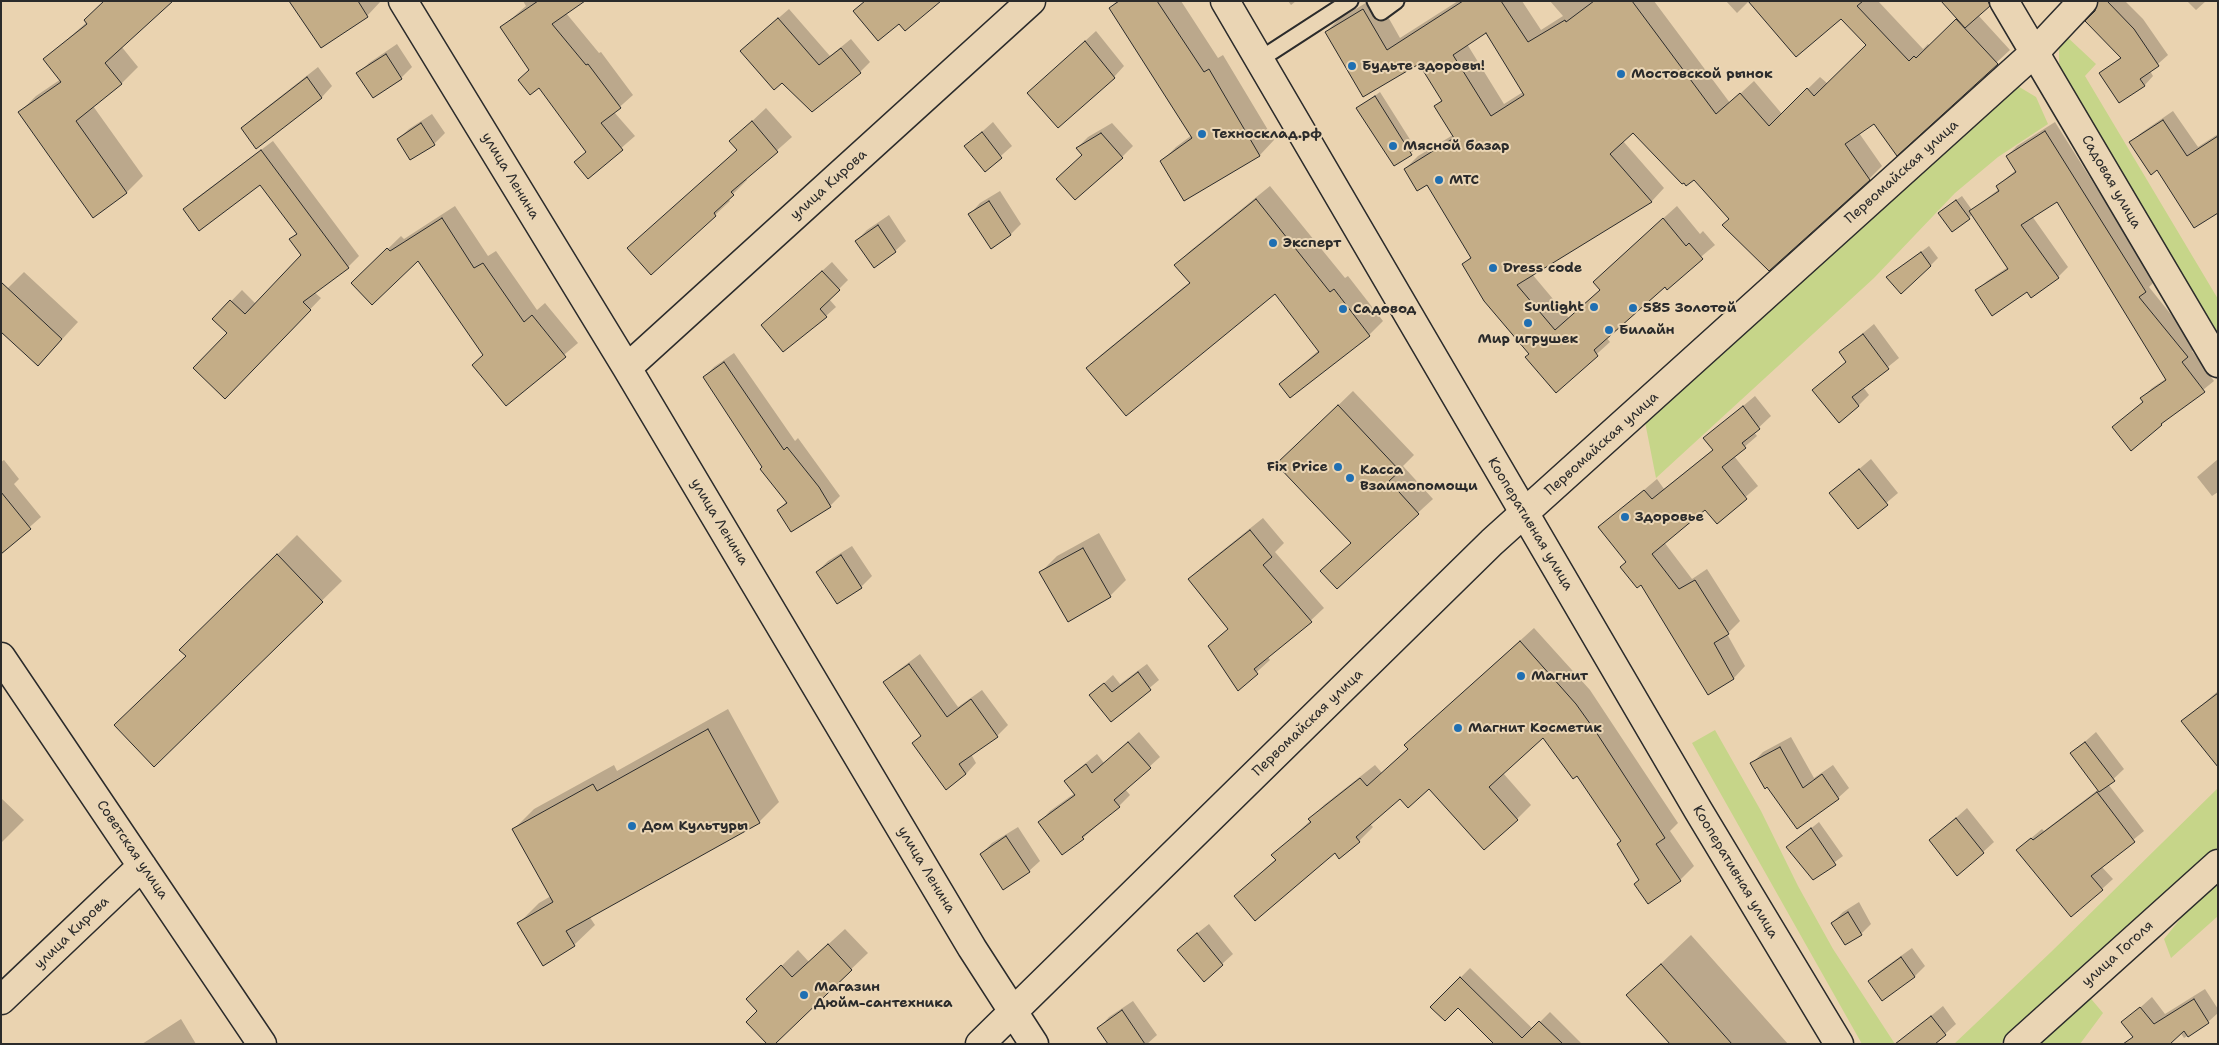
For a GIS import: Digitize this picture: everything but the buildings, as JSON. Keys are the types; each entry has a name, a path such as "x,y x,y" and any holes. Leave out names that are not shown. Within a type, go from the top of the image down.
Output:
{"street":[{"name":"улица Ленина","path":"403,1 627,368 972,948 1034,1044"},
{"name":"улица Кирова","path":"627,368 1031,1"},
{"name":"Кооперативная улица","path":"1225,1 1698,810 1839,1044"},
{"name":"Садовая улица","path":"2004,1 2218,362"},
{"name":"Первомайская улица","path":"980,1044 1492,542 2035,52 2082,1"},
{"name":"Советская улица","path":"1,657 262,1044"},
{"name":"улица Гоголя","path":"2018,1044 2218,864"},
{"name":"улица Кирова","path":"1,1000 142,866"}],"lane":[{"path":"1259,60 1350,1"},
{"path":"1375,1 1381,12 1396,1"}],"green space":[{"path":"2065,35 2096,64 2085,76 2218,299 2218,337 2105,143 2059,72 2059,44"},
{"path":"2016,85 2036,97 2048,124 1998,157 1955,193 1874,278 1656,478 1645,422"},
{"path":"1715,730 1761,811 1798,886 1833,949 1895,1044 1862,1044 1692,743"},
{"path":"2218,788 2218,848 2000,1044 1954,1044 2051,952"},
{"path":"2218,877 2218,916 2171,958 2164,939 2208,885"},
{"path":"2087,994 2103,1013 2080,1044 2031,1044"}],"place":[{"name":"Будьте здоровы!","path":"1352,66"},
{"name":"Мостовской рынок","path":"1621,74"},
{"name":"Техносклад.рф","path":"1202,134"},
{"name":"Мясной базар","path":"1393,146"},
{"name":"МТС","path":"1439,180"},
{"name":"Эксперт","path":"1273,243"},
{"name":"Dress code","path":"1493,268"},
{"name":"Sunlight","path":"1594,307"},
{"name":"585 Золотой","path":"1633,308"},
{"name":"Садовод","path":"1343,309"},
{"name":"Мир игрушек","path":"1528,323"},
{"name":"Билайн","path":"1609,330"},
{"name":"Fix Price","path":"1338,467"},
{"name":"Касса Взаимопомощи","path":"1350,478"},
{"name":"Здоровье","path":"1625,517"},
{"name":"Магнит","path":"1521,676"},
{"name":"Магнит Косметик","path":"1458,728"},
{"name":"Дом Культуры","path":"632,826"},
{"name":"Магазин Дюйм-сантехника","path":"804,995"}]}
